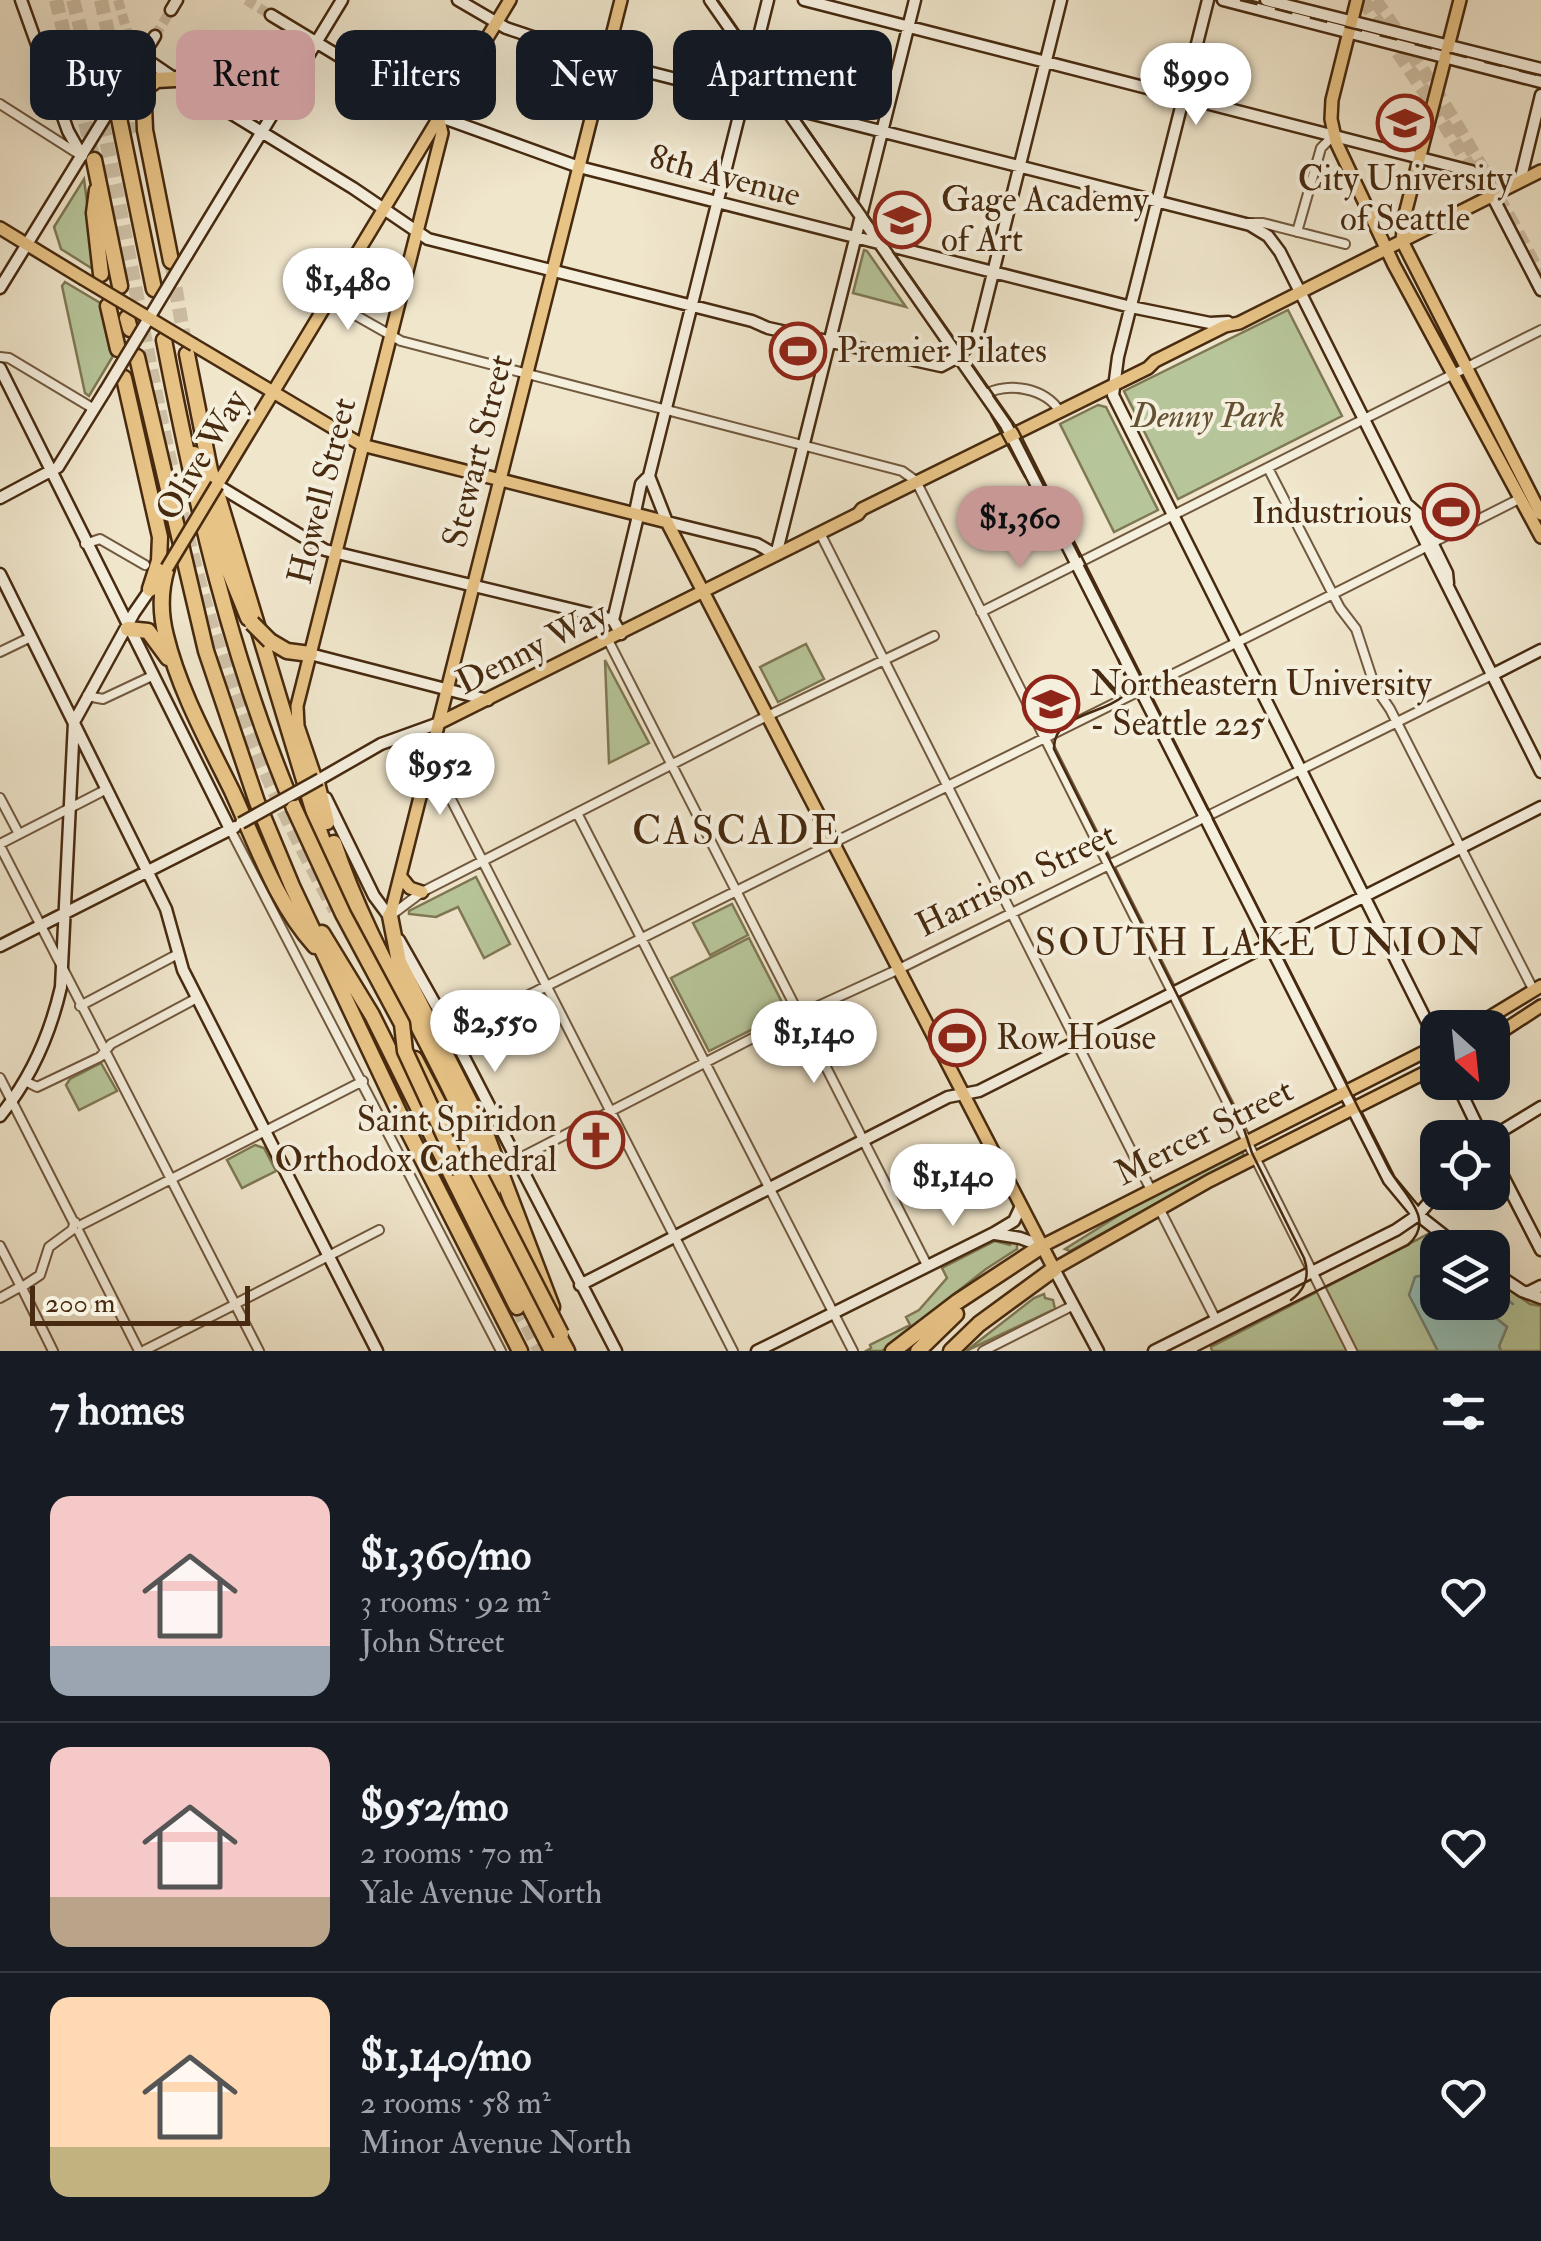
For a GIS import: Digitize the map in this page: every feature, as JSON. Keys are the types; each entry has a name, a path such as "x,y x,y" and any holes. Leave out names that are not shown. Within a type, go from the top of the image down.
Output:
{"highway":[{"path":"156,81 175,80"},
{"path":"119,120 154,290"},
{"path":"144,120 171,261"},
{"path":"129,162 130,134"},
{"path":"88,158 98,180 120,286"},
{"path":"98,180 94,213 101,274"},
{"path":"108,306 118,349"},
{"path":"164,340 215,580 275,761 323,872 561,1334"},
{"path":"187,354 210,470 321,836 372,976"},
{"path":"137,356 206,651 252,789 324,956 520,1351"},
{"path":"124,378 161,543 160,561 150,589"},
{"path":"182,433 193,449 235,591 252,623 286,651 310,654"},
{"path":"168,568 163,582 162,615 178,674 296,925 324,956"},
{"path":"128,629 148,631 178,674"},
{"path":"316,780 336,851 390,972 464,1117 508,1237"},
{"path":"292,886 372,1016 524,1308 552,1351"},
{"path":"335,910 568,1351"},
{"path":"390,916 384,937 390,972"},
{"path":"390,916 403,970 494,1155 568,1351"},
{"path":"402,1024 405,1051 524,1308"},
{"path":"893,1351 1042,1246"},
{"path":"951,1351 978,1324 1054,1269"},
{"path":"918,1351 992,1278"}],"main road":[{"path":"21,0 68,130 88,158"},
{"path":"0,498 50,473 62,462 342,0"},
{"path":"458,0 519,30"},
{"name":"Olive Way","path":"491,30 510,0"},
{"name":"Stewart Street","path":"614,30 621,0"},
{"path":"710,0 731,30"},
{"path":"760,30 768,0"},
{"path":"804,0 1474,172 1492,196 1541,290"},
{"path":"0,228 362,445 757,544 776,556 915,0"},
{"path":"156,67 428,239 768,328 941,366 976,341 1061,0"},
{"path":"1208,0 1131,307 1114,396 1421,1010"},
{"path":"1223,0 1541,69"},
{"path":"1266,0 1351,27"},
{"path":"1357,0 1332,100 1334,135 1452,375 1531,493 1541,537"},
{"path":"1460,0 1404,218 1402,241 1541,514"},
{"name":"8th Avenue","path":"271,15 335,54"},
{"path":"154,37 142,57 134,50 132,39 154,37"},
{"path":"1446,51 1541,82"},
{"path":"1520,181 1541,95"},
{"path":"0,288 88,158 108,120"},
{"name":"Olive Way","path":"74,722 150,589 222,488 224,471 436,120"},
{"name":"Howell Street","path":"316,780 298,726 297,706 442,133 439,120"},
{"name":"8th Avenue","path":"449,120 578,166 854,239 1131,307 1210,324 1239,323"},
{"name":"Stewart Street","path":"390,916 590,120"},
{"path":"621,634 613,620 633,513 641,484 648,476 736,120"},
{"path":"793,120 1012,436 1389,1180 1438,1230"},
{"path":"831,120 1243,224 1272,240 1408,505 1418,514 1429,545 1447,573 1449,588 1541,772"},
{"name":"Denny Way","path":"0,946 236,826 382,744 489,700 858,514 864,515 1155,361 1239,323 1541,171"},
{"path":"1193,320 1208,335"},
{"name":"Denny Way","path":"1148,368 1158,367 1229,332 1239,323"},
{"path":"0,368 152,676 236,826"},
{"path":"648,476 667,522 1098,1351"},
{"path":"222,488 324,549 613,620"},
{"path":"0,574 168,912 176,956 377,1351"},
{"name":"Harrison Street","path":"1492,675 1541,650"},
{"path":"310,654 489,700"},
{"path":"0,1116 25,1081 52,1024 63,972 74,722"},
{"path":"316,780 616,1351"},
{"path":"580,1285 948,1097 979,1091 1541,807"},
{"path":"400,877 410,888 422,892"},
{"path":"1502,1010 1537,989"},
{"path":"1510,1026 1541,1006"},
{"name":"Mercer Street","path":"1042,1246 1420,1053"},
{"name":"Mercer Street","path":"1054,1269 1159,1208 1420,1075"},
{"path":"1510,1124 1541,1106"},
{"path":"1510,1191 1541,1250"},
{"path":"757,1351 994,1233 1014,1221 1021,1206"},
{"path":"1154,1351 1396,1230 1422,1210"},
{"path":"994,1233 1042,1246"},
{"path":"1510,1282 1541,1298"},
{"path":"1528,1293 1541,1286"}],"street":[{"path":"0,104 88,158"},
{"path":"1296,232 1322,148 1334,135"},
{"path":"1243,224 1262,224 1345,244"},
{"path":"328,298 401,341 902,471 918,484 1352,1351"},
{"path":"981,612 1541,330"},
{"path":"0,356 94,409"},
{"path":"984,394 1007,386 1049,397 1060,412"},
{"path":"1268,468 1333,594 1356,629 1374,688 1397,722 1537,989"},
{"path":"452,1034 1531,493"},
{"path":"820,533 1151,1190"},
{"path":"85,544 100,540 145,565"},
{"path":"0,652 31,636"},
{"path":"390,916 422,892 577,812 934,636"},
{"path":"608,640 926,1265"},
{"name":"Harrison Street","path":"516,1160 800,1014 899,969 1492,675"},
{"path":"87,696 105,698 152,676"},
{"path":"430,758 733,1351"},
{"path":"107,789 0,845 259,1351"},
{"path":"0,798 19,834"},
{"path":"577,812 854,1351"},
{"path":"236,826 501,1351"},
{"path":"80,1006 176,956"},
{"path":"25,1081 37,1088 44,1086 100,1056 111,1044 197,998"},
{"path":"0,1078 141,1350 379,1230"},
{"path":"0,1298 43,1272 46,1252 52,1243 77,1227 363,1082"},
{"path":"1159,1208 1216,1320"},
{"path":"0,1246 53,1351"},
{"path":"983,1351 1074,1304"}],"green space":[{"path":"84,179 96,271 61,249 54,227"},
{"path":"864,250 867,251 906,307 853,293"},
{"path":"65,282 102,304 113,356 89,396 85,393 62,286"},
{"name":"Denny Park","path":"1288,310 1342,416 1178,499 1124,391"},
{"path":"1098,405 1106,407 1158,510 1114,532 1060,424"},
{"path":"806,644 824,679 778,702 760,667"},
{"path":"605,660 649,743 609,763"},
{"path":"476,877 510,944 484,958 458,907 436,917 409,914"},
{"path":"732,904 748,935 710,955 693,923"},
{"path":"749,938 787,1012 709,1051 671,978"},
{"path":"101,1063 117,1091 79,1110 66,1085"},
{"path":"255,1145 264,1148 276,1171 242,1188 227,1160"},
{"path":"1240,1149 1244,1155 1070,1251 1065,1249 1140,1202"},
{"path":"1420,1238 1420,1276 1415,1277 1410,1295 1438,1351 1212,1351 1211,1347"},
{"path":"1012,1239 1017,1241 1017,1249 882,1351 866,1351 870,1345 910,1325 906,1317 919,1310 947,1278 942,1268 995,1241 1010,1245"},
{"path":"1510,1290 1530,1304 1541,1306 1541,1351 1501,1351 1499,1346 1507,1327 1498,1320 1510,1320"},
{"path":"1044,1294 1053,1300 1055,1309 966,1351 1034,1298"}],"water":[{"path":"1420,1276 1420,1316 1409,1295 1415,1277"},
{"path":"1422,1320 1498,1320 1507,1327 1499,1346 1501,1351 1438,1351"}],"tunnel":[{"path":"56,0 94,160"},
{"path":"73,0 112,170 163,428 204,598 230,682 264,770 335,910"},
{"path":"101,0 130,134"},
{"path":"118,0 127,30"},
{"path":"246,0 271,15"},
{"path":"1363,0 1478,181"},
{"path":"1375,0 1463,136 1541,278"},
{"path":"156,34 171,10"},
{"path":"172,267 186,349"},
{"path":"517,1307 540,1351"}],"tram line":[{"path":"717,0 1018,430 1389,1169 1415,1207 1419,1226 1408,1245 1198,1351"},
{"path":"991,415 1025,477"},
{"path":"1118,659 1127,681 1122,697 1070,722 1056,737 1054,749 1243,1126 1252,1153 1304,1258 1305,1281 1291,1300"}],"railway":[{"path":"1240,0 1541,76"}],"place":[{"name":"City University of Seattle","path":"1405,123"},
{"name":"Gage Academy of Art","path":"902,220"},
{"name":"Premier Pilates","path":"798,351"},
{"name":"Industrious","path":"1451,512"},
{"name":"Northeastern University - Seattle 225","path":"1051,704"},
{"name":"Row House","path":"957,1038"},
{"name":"Saint Spiridon Orthodox Cathedral","path":"596,1140"}],"district":[{"name":"CASCADE","path":"737,831"},
{"name":"SOUTH LAKE UNION","path":"1260,943"}]}
